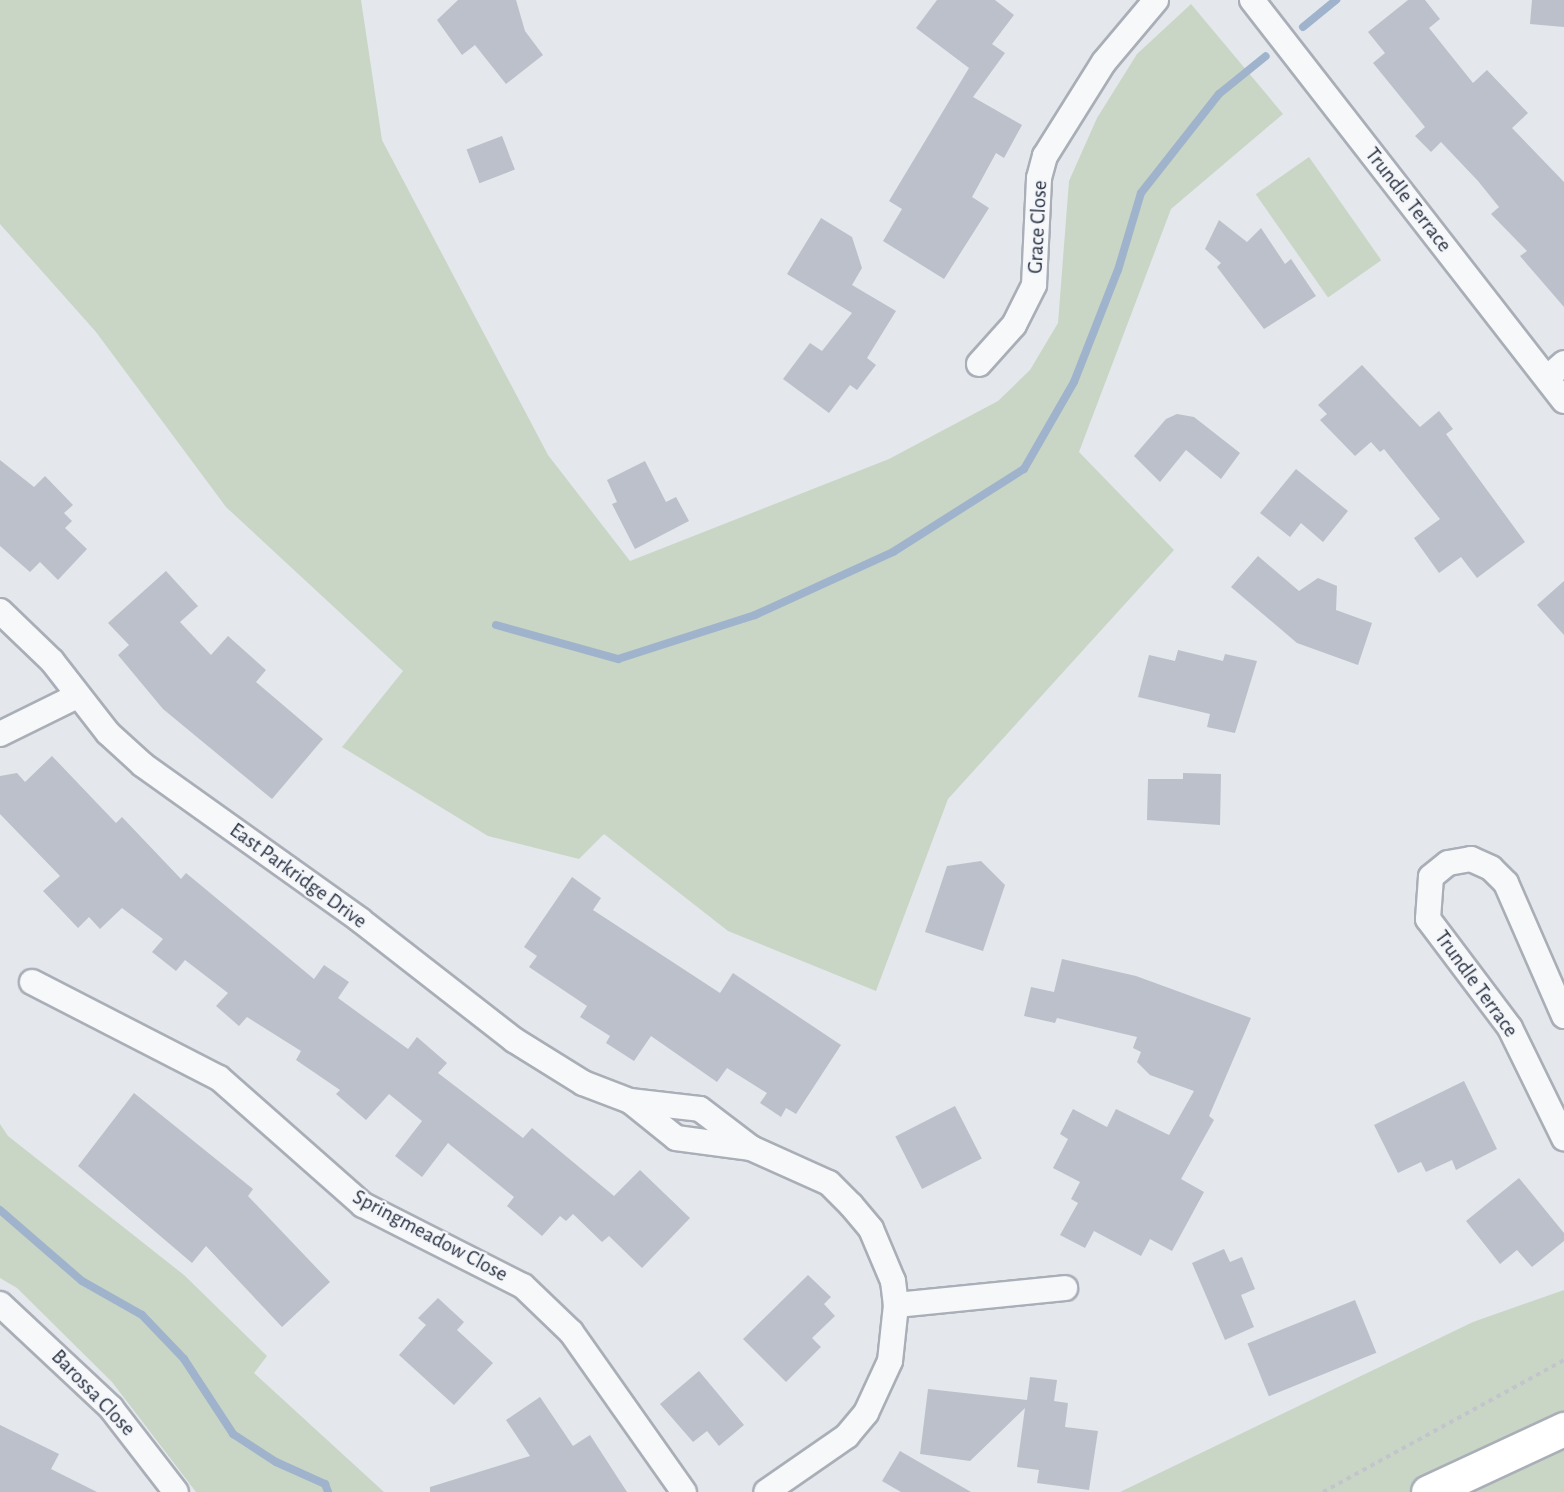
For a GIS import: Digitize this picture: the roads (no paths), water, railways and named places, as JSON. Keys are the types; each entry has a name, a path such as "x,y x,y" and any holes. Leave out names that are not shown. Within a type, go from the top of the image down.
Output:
{"main road":[{"path":"1428,1492 1564,1429"}],"street":[{"name":"Grace Close","path":"979,364 1014,325 1034,285 1038,189 1045,156 1104,62 1156,0"},
{"name":"Trundle Terrace","path":"1252,0 1555,371 1564,400"},
{"name":"East Parkridge Drive","path":"0,611 52,661 108,733 143,765 360,920 514,1040 583,1083 630,1101 700,1109 751,1148 820,1178 851,1205 885,1255 896,1305 890,1361 866,1413 820,1458 765,1492"},
{"path":"0,734 77,696"},
{"name":"Trundle Terrace","path":"1564,1016 1506,883 1491,868 1471,859 1448,863 1431,877 1428,919 1510,1028 1564,1138"},
{"name":"Springmeadow Close","path":"32,982 219,1078 363,1205 523,1286 571,1332 684,1492"},
{"name":"East Parkridge Drive","path":"630,1101 676,1138 751,1148"},
{"path":"896,1305 1065,1288"},
{"name":"Barossa Close","path":"0,1304 111,1408 176,1492"}],"waterway":[{"path":"1303,27 1336,0"},
{"path":"496,625 618,659 755,615 893,552 1024,469 1074,382 1118,270 1141,193 1219,94 1266,56"},
{"path":"0,1210 82,1281 142,1315 184,1359 233,1434 276,1462 325,1484 328,1492"}]}
